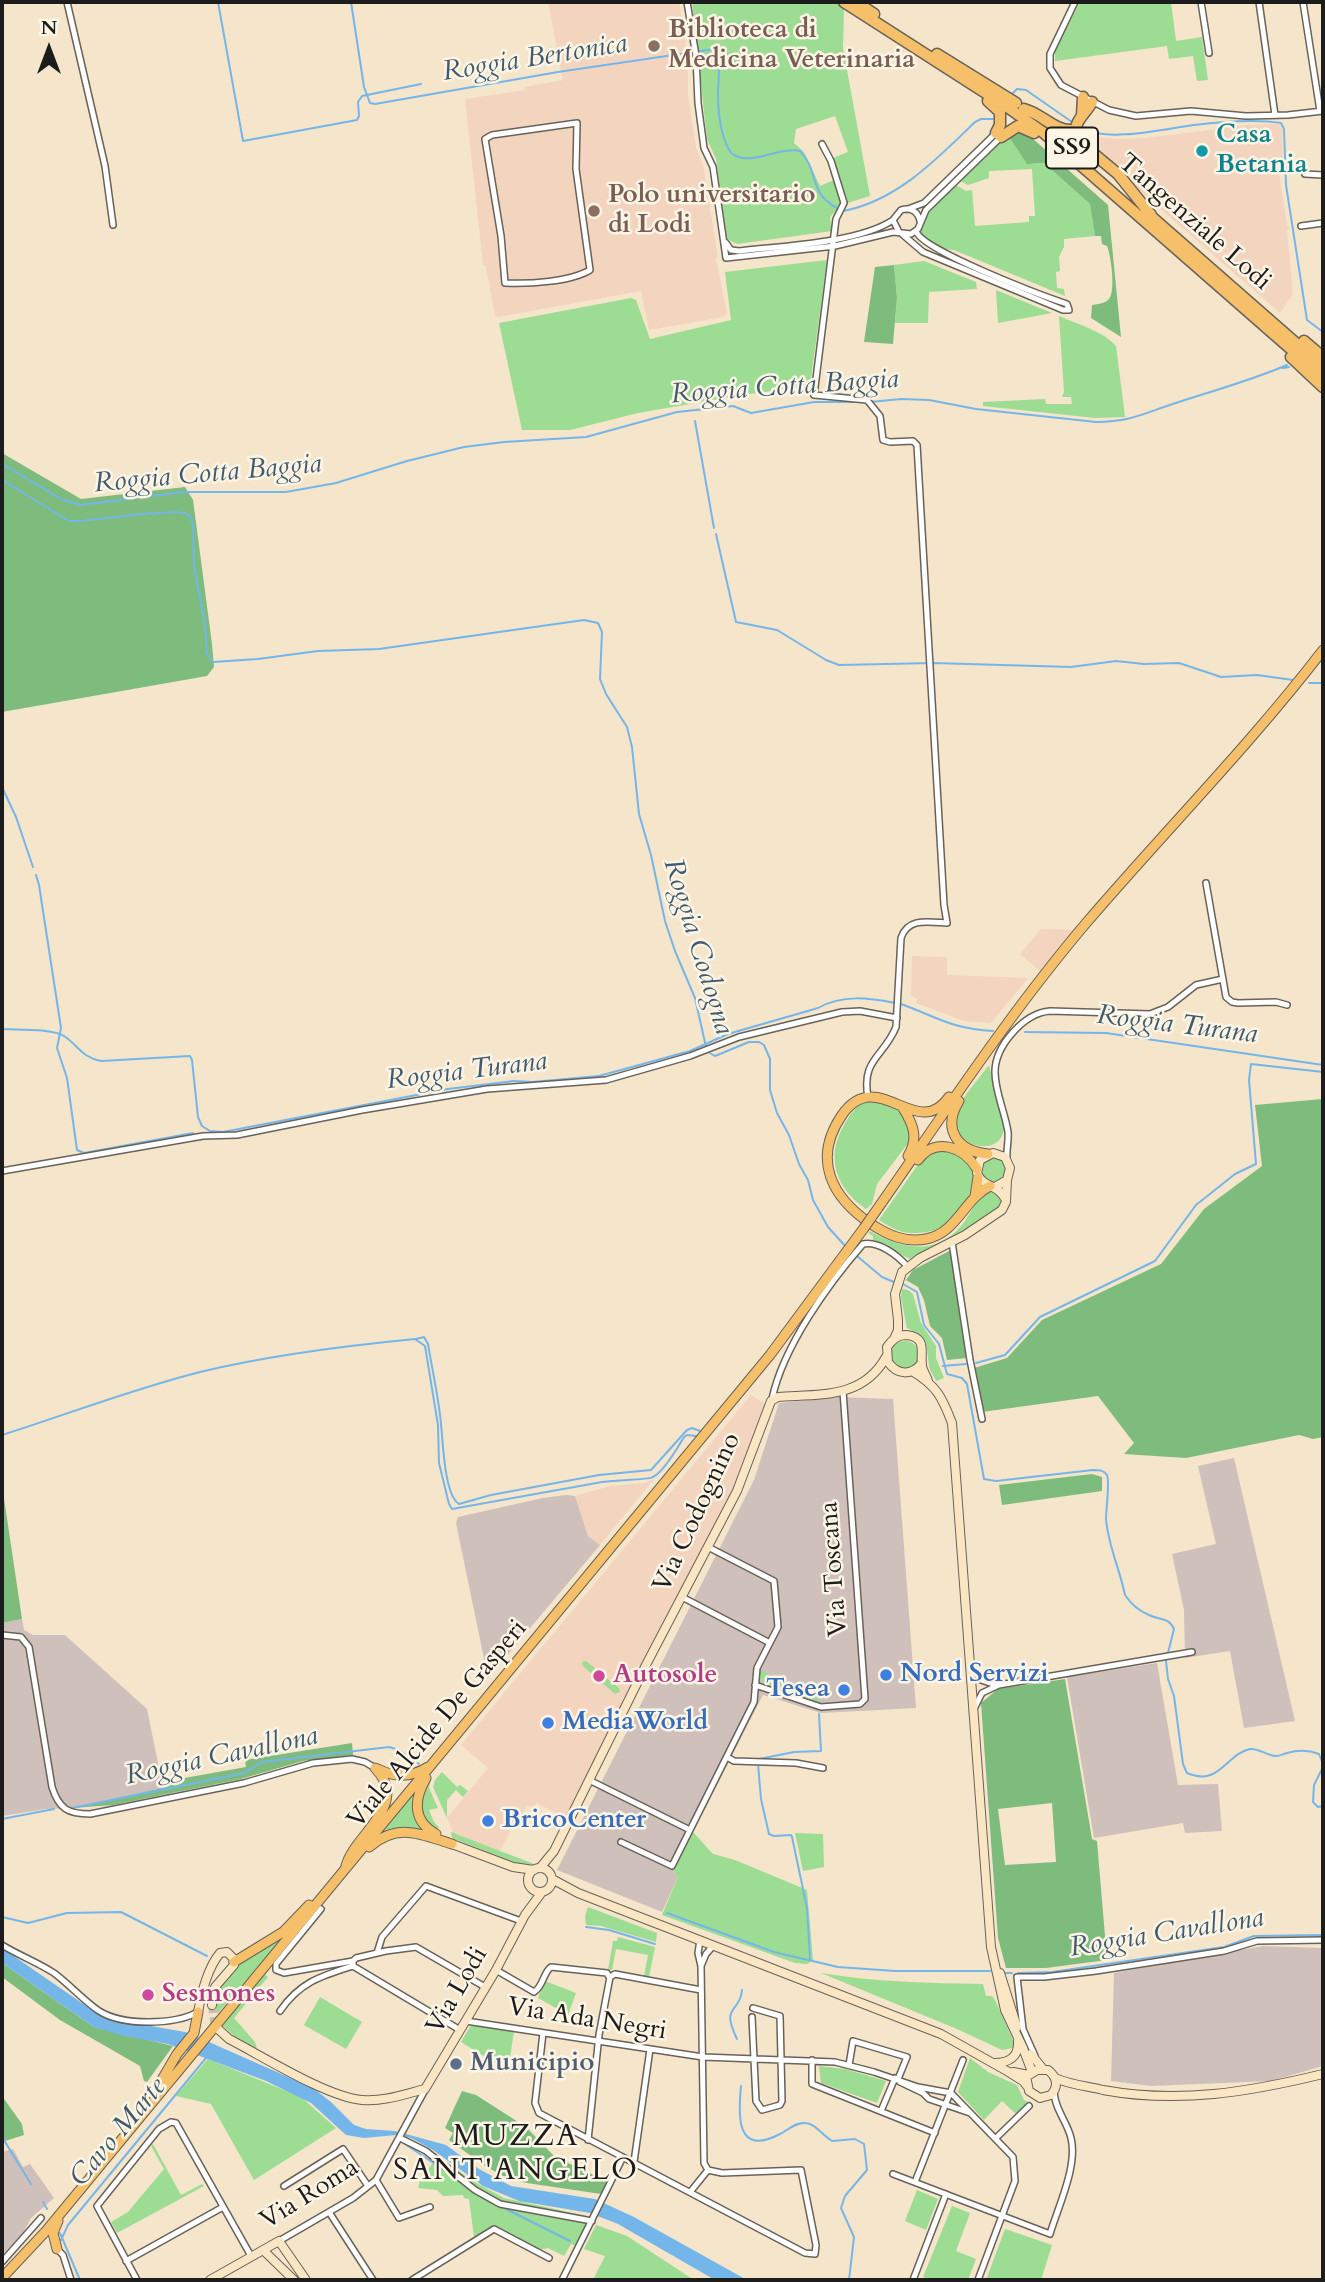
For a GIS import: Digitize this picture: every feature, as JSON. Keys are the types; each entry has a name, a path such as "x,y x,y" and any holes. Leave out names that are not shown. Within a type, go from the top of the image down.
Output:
{"highway":[{"name":"SS9","path":"844,2 1024,117 1323,377"},
{"name":"Tangenziale Lodi","path":"856,2 1024,109 1053,131 1323,367"},
{"path":"959,77 968,88 995,105 1000,112 999,135"},
{"path":"1072,132 1087,99"},
{"path":"1024,109 1038,113 1072,132 1121,177 1152,218"},
{"path":"999,135 1018,126 1025,127 1062,148"},
{"path":"1269,319 1280,323 1323,357"},
{"path":"1273,333 1294,360 1323,387"}],"main road":[{"path":"901,1175 1032,989 1074,937 1282,701 1323,649"},
{"path":"972,1074 962,1080 945,1103 937,1109 917,1113 885,1098 859,1099 842,1115 831,1138 828,1151 830,1177 835,1190 845,1203 863,1219 894,1238 918,1240 939,1234 951,1226 975,1196 993,1186"},
{"path":"972,1074 956,1106 952,1125 960,1144 975,1153 990,1154"},
{"path":"901,1175 913,1148 915,1134 902,1106"},
{"path":"901,1175 912,1167 922,1154 948,1146 967,1154 977,1173 975,1196"},
{"name":"Viale Alcide De Gasperi","path":"2,2278 75,2195 348,1868 770,1355 848,1258 864,1228 901,1175"},
{"path":"375,1768 390,1774 407,1775 436,1761"},
{"path":"436,1761 421,1786 416,1808 422,1825 452,1844"},
{"path":"348,1868 351,1853 385,1805 385,1782 375,1768"},
{"path":"348,1868 378,1840 395,1833 414,1832 452,1844"},
{"path":"234,1962 282,1932 304,1909 322,1896"},
{"path":"115,2147 194,2033 198,2012"},
{"path":"57,2249 54,2226 75,2195"},
{"path":"24,2255 44,2243 57,2249"}],"street":[{"path":"67,2 105,166 113,225"},
{"path":"687,2 696,56 704,148 713,167 725,255 729,258 900,233 909,235 916,231 926,210 999,135"},
{"path":"1075,2 1054,44 1049,61 1053,75 1061,85 1087,99 1115,112 1136,116 1191,111 1275,116 1322,111 1303,2"},
{"path":"1201,2 1209,53"},
{"path":"1259,2 1275,116"},
{"path":"577,124 576,169 590,270 579,276 520,284 505,283 501,236 485,139 492,135 577,124"},
{"path":"833,243 880,229 893,220 898,212 924,203 999,135"},
{"path":"822,144 844,200 833,243 814,395 868,401 880,416 883,440 913,441 917,445 928,663 947,923 924,922 910,924 904,929 901,938 897,1018 892,1035 868,1069 866,1083 869,1097"},
{"path":"1305,174 1323,175"},
{"path":"908,209 917,214 919,224"},
{"path":"893,220 905,239 923,252 1063,310 1069,310 1067,304 943,253 918,236 916,231"},
{"path":"1301,226 1323,223"},
{"path":"1206,883 1226,997 1232,1002 1276,1002 1287,1005"},
{"path":"873,1376 886,1357 887,1347 898,1330 896,1288 907,1266 952,1242 1004,1208 1010,1172 1009,1134 995,1079 995,1068 1002,1049 1026,1018 1050,1011 1150,1014 1168,1007 1196,985 1223,979"},
{"path":"2,1171 203,1136 245,1134 362,1110 488,1089 606,1080 707,1050 739,1037 842,1012 860,1011 897,1018"},
{"path":"1006,1200 1002,1192 977,1173 980,1160 1001,1148 1008,1139"},
{"path":"990,1154 1001,1155 1008,1161"},
{"path":"993,1186 1007,1180"},
{"path":"952,1242 982,1419"},
{"path":"858,1243 874,1244 896,1255 907,1266"},
{"name":"Via Codognino","path":"549,1883 554,1852 741,1483 785,1357 848,1258"},
{"path":"886,1357 895,1370 901,1373 912,1371 921,1364 923,1358 922,1346 908,1335 898,1320"},
{"path":"894,1339 908,1335"},
{"path":"921,1364 928,1381"},
{"path":"772,1399 843,1391 856,1387 873,1376 895,1370"},
{"path":"912,1371 937,1390 952,1423 991,1947 1000,1997 1023,2048 1031,2074 1027,2086"},
{"name":"Via Toscana","path":"755,1685 821,1707 862,1704 865,1699 843,1391"},
{"path":"621,1842 671,1866 754,1702 757,1668 778,1627 774,1581 708,1547"},
{"path":"682,1597 770,1643"},
{"path":"2,1635 21,1637 29,1647 52,1787 59,1805 74,1814 90,1814 244,1783 313,1763 352,1759 375,1768"},
{"path":"974,1709 982,1693 999,1685 1192,1653"},
{"path":"971,1666 981,1680 999,1685"},
{"path":"727,1757 734,1761 796,1763 823,1768"},
{"path":"589,1780 690,1830"},
{"path":"452,1844 513,1867 537,1869 549,1883"},
{"name":"Via Codognino","path":"529,1885 529,1875 554,1852"},
{"path":"513,1867 529,1885 549,1883 578,1893 941,2034 1023,2081 1031,2094 1048,2102 1059,2113"},
{"name":"Via Lodi","path":"425,2089 496,1970 523,1918 549,1883"},
{"name":"Via Lodi","path":"523,1918 529,1885"},
{"path":"377,1953 382,1937 426,1886 523,1918"},
{"path":"321,1909 276,1964 276,1970 284,1973 353,1963 460,2030"},
{"path":"990,1922 1001,1976 1015,2022 1025,2046 1041,2067 1055,2078 1084,2087 1147,2096 1203,2096 1262,2089 1323,2074"},
{"path":"543,2033 536,2109 588,2140 691,2191 804,2253 815,2254 817,2250 802,2170 722,2173 708,2170 704,2163 701,1966 698,1953 700,1940"},
{"path":"1041,2067 1023,2029 1017,1977 1096,1971 1224,1951 1257,1941 1323,1940"},
{"path":"2,1945 54,1974 86,2001 111,2016 157,2022 187,2017 198,2012 204,1984 217,1956 227,1952 234,1962 233,1967 215,1987 212,2005"},
{"path":"701,1966 713,1945"},
{"path":"280,2011 292,1994 306,1983 377,1953 416,1947 485,1987"},
{"path":"496,1970 534,1992 538,1990 551,1967 608,1974 588,2140"},
{"path":"609,1979 615,1974 701,1990"},
{"path":"752,2017 756,2101 762,2110 780,2105 782,2101 780,2016 753,2008"},
{"name":"Via Ada Negri","path":"466,2021 703,2057 812,2060 849,2065 896,2079"},
{"path":"219,2029 229,2039 347,2098 376,2100 425,2089"},
{"path":"849,2065 853,2041 907,2057 881,2111"},
{"path":"990,2063 1003,2063 1014,2056 1018,2041"},
{"path":"634,2162 650,2049"},
{"path":"812,2060 812,2084 935,2133"},
{"path":"915,2182 963,2060"},
{"path":"1007,2071 1031,2074 1041,2067"},
{"path":"893,2174 1050,2234 1073,2157 1070,2133 1059,2113 1054,2092 1055,2078"},
{"path":"896,2079 918,2087 951,2093 1013,2157 1016,2181 978,2280"},
{"path":"896,2079 929,2099 973,2114"},
{"path":"1040,2098 1048,2097 1054,2092 1084,2087"},
{"name":"Via Roma","path":"210,2280 329,2212 376,2180 425,2089"},
{"path":"996,2138 1030,2106"},
{"path":"137,2280 97,2210 99,2203 159,2129 171,2122 176,2123 251,2256"},
{"path":"400,2138 426,2151 475,2190 500,2204 592,2220"},
{"path":"285,2186 342,2149 368,2186"},
{"path":"562,2280 623,2157"},
{"path":"691,2191 708,2170"},
{"path":"376,2180 400,2218 430,2207"},
{"path":"913,2280 946,2194"},
{"path":"126,2261 223,2207"},
{"path":"329,2212 373,2280"},
{"path":"2,2262 41,2218"},
{"path":"412,2280 494,2229 549,2258"},
{"path":"279,2241 306,2280"},
{"path":"57,2249 63,2256 71,2280"},
{"path":"263,2250 294,2280"}],"shaded area":[{"name":"Polo universitario di Lodi","path":"548,2 679,2 688,57 688,95 696,148 703,165 718,257 716,259 727,313 723,317 649,330 641,291 498,317 495,315 486,267 483,264 465,99 525,90 525,87 563,80"},
{"path":"1279,124 1282,128 1283,160 1279,172 1287,225 1290,228 1287,231 1293,294 1280,313 1134,186 1130,174 1134,164 1114,164 1087,143 1093,137 1146,138 1247,125"},
{"path":"1041,929 1074,930 1040,971 1020,954"},
{"path":"912,956 947,957 947,975 1028,978 991,1023 964,1021 916,1003 918,999 911,996"},
{"path":"751,1395 765,1404 738,1481 640,1666 569,1819 536,1803 533,1808 527,1805 522,1815 519,1814 500,1851 453,1833 447,1818 488,1768 461,1745"},
{"path":"838,1397 893,1399 916,1708 821,1713 763,1695 673,1871 678,1877 662,1912 557,1870 754,1480 779,1403"},
{"path":"1234,1458 1295,1721 1244,1728 1230,1651 1185,1658 1184,1610 1172,1554 1216,1544 1198,1466"},
{"path":"654,1479 600,1545 588,1536 575,1496 610,1486 645,1483"},
{"path":"566,1495 575,1496 588,1536 600,1545 488,1678 456,1523 458,1517"},
{"path":"22,1619 24,1630 33,1635 65,1635 147,1709 163,1788 73,1808 2,1816 2,1623"},
{"path":"1157,1663 1178,1785 1218,1784 1222,1831 1185,1833 1183,1823 1094,1838 1067,1677"},
{"path":"1263,1946 1323,1948 1323,2066 1271,2081 1151,2086 1111,2081 1114,1973"},
{"path":"13,2149 23,2167 30,2164 54,2198 31,2218 23,2233 2,2255 2,2152"}],"green space":[{"path":"692,2 835,2 844,9 843,48 870,196 841,205 830,217 832,231 737,244 727,239 716,159 707,139","holes":["835,116 848,152 833,158 839,178 820,186 804,152 794,143 796,129"]},
{"path":"1080,2 1171,2 1176,41 1202,37 1208,80 1197,81 1193,56 1169,59 1167,46 1055,61 1055,52"},
{"path":"1014,130 1024,131 1108,205 1121,337 1091,318 1092,305 1109,299 1112,282 1109,251 1107,246 1102,244 1101,236 1095,236 1090,204 1044,163 1027,164 1008,135"},
{"path":"1008,135 1033,164 1044,163 1090,204 1095,236 1064,239 1064,247 1059,257 1057,288 1064,289 1065,296 954,250 942,249 920,235 930,210 956,185 966,191 972,190 975,226 1029,222 1029,216 1035,216 1032,169 989,171 989,178 968,185 960,181"},
{"path":"827,260 810,386 638,413 570,430 522,430 499,323 631,298 636,300 650,339 731,320 725,272"},
{"path":"924,261 976,282 977,289 929,292 928,323 895,323 897,298 894,265"},
{"path":"894,265 897,298 893,344 864,342 875,267"},
{"path":"996,290 1052,313 998,323"},
{"path":"1059,316 1097,332 1116,346 1125,417 1095,418 983,406 983,402 1045,399 1046,404 1072,404 1071,397 1062,397 1064,392"},
{"path":"2,453 81,499 185,487 193,500 212,644 214,667 207,676 2,712"},
{"path":"989,1065 1004,1129 1000,1139 993,1145 984,1146 965,1139 958,1132 955,1122 963,1099"},
{"path":"871,1099 898,1107 911,1127 909,1142 877,1184 872,1204 866,1209 847,1192 841,1182 837,1172 835,1149 849,1117 858,1106"},
{"path":"1323,1099 1323,1437 1313,1439 1299,1435 1186,1458 1124,1454 1134,1443 1098,1396 982,1412 974,1368 1007,1358 1042,1320 1161,1264 1204,1209 1262,1166 1255,1105"},
{"path":"954,1150 970,1163 973,1183 965,1202 952,1218 937,1229 917,1233 900,1231 879,1220 924,1156 934,1151"},
{"path":"993,1157 1002,1161 1006,1170 1002,1179 993,1183 984,1179 980,1170 984,1161"},
{"path":"989,1191 1002,1198 1000,1207 962,1233 910,1259 873,1240 873,1236 868,1233 870,1231 905,1245 928,1246 940,1242 961,1226"},
{"path":"951,1250 967,1358 947,1360 942,1338 930,1326 918,1287 906,1280 913,1270"},
{"path":"902,1289 913,1294 921,1323 936,1346 936,1358 944,1378 936,1381 929,1367 925,1342 907,1328 901,1298"},
{"path":"905,1341 915,1345 919,1355 915,1365 905,1369 895,1365 891,1355 895,1345"},
{"path":"1092,1474 1102,1477 1102,1491 1002,1505 999,1485"},
{"path":"2,1485 22,1619 2,1623"},
{"path":"586,1661 619,1688 620,1692 615,1694 583,1666 582,1662"},
{"path":"761,1670 820,1700 820,1703 765,1685 759,1677"},
{"path":"1065,1679 1092,1839 1097,1841 1107,1960 1046,1968 1006,1968 998,1938 981,1703 998,1689","holes":["1052,1803 1056,1862 1005,1865 998,1809"]},
{"path":"352,1743 353,1755 303,1761 241,1779 113,1805 73,1808 162,1788 162,1782 246,1767 245,1760"},
{"path":"442,1772 457,1787 460,1785 468,1791 463,1797 456,1790 447,1800 447,1818 433,1787"},
{"path":"431,1778 429,1788 438,1808 429,1810 439,1827 437,1831 425,1819 420,1806"},
{"path":"416,1791 424,1831 406,1828 379,1834"},
{"path":"451,1832 534,1865 515,1863 452,1838"},
{"path":"693,1832 713,1854 735,1860 807,1890 813,1960 807,1964 795,1963 662,1915 678,1877 673,1871"},
{"path":"795,1833 823,1834 824,1867 803,1871"},
{"path":"588,1907 657,1933 656,1942 601,1926 586,1925"},
{"path":"281,1935 283,1937 217,2014 216,2000 227,1977 247,1958"},
{"path":"618,1937 655,1947 649,1977 644,1976 648,1955 616,1949 612,1970 608,1970 613,1941 617,1941"},
{"path":"2,1963 94,2027 173,2046 147,2082 144,2081 140,2066 60,2020 2,1977"},
{"path":"263,1973 268,1977 234,2018 255,2042 257,2049 234,2036 221,2024"},
{"path":"821,1973 881,1980 983,1984 986,1996 992,1996 995,2000 1013,2040 1013,2048 1002,2050"},
{"path":"545,1981 576,1993 568,2015 538,1998"},
{"path":"320,1997 362,2022 346,2049 304,2025"},
{"path":"471,2025 514,2031 508,2071 461,2042"},
{"path":"970,2058 988,2072 1017,2085 1024,2100 1030,2103 1017,2115 1002,2101 984,2120 958,2092"},
{"path":"208,2059 301,2097 336,2128 254,2180 211,2104 176,2096"},
{"path":"819,2066 845,2069 886,2081 877,2103 821,2083"},
{"path":"462,2091 476,2095 526,2127 555,2157 607,2181 601,2194 507,2178 449,2140 453,2133 445,2128"},
{"path":"2,2096 22,2124 24,2135 2,2142"},
{"path":"153,2144 181,2195 202,2184 204,2186 117,2233 111,2222 128,2212 164,2169 151,2146"},
{"path":"438,2156 471,2180 504,2198 587,2216 588,2222 576,2246 571,2244 564,2256 548,2248 539,2250 493,2225 474,2237 469,2199 463,2195 443,2196 437,2190 418,2188 420,2180"},
{"path":"917,2190 938,2199 926,2230 905,2221"},
{"path":"952,2206 970,2213 956,2251 976,2259 968,2280 929,2280 923,2277"},
{"path":"596,2225 627,2236 694,2280 593,2280 605,2256 584,2249"},
{"path":"1005,2229 1052,2245 1041,2280 986,2280"}],"water":[{"path":"2,1948 95,2012 111,2019 185,2032 209,2042 313,2088 354,2125 366,2129 395,2131 446,2145 479,2169 511,2186 595,2199 634,2217 747,2280 715,2280 618,2224 590,2213 519,2201 483,2186 433,2150 411,2138 396,2135 364,2138 346,2135 311,2103 266,2081 168,2044 94,2027 2,1963"}],"waterway":[{"path":"218,2 243,141 357,120 358,102 362,96 421,84"},
{"name":"Roggia Bertonica","path":"351,2 364,87 370,103 375,104 558,72 714,49 719,65 720,124 731,153 739,157 756,158 783,151 800,151 824,198 843,211 863,206 899,188 931,163 975,122 993,119"},
{"name":"Roggia Bertonica","path":"1012,94 1017,89 1026,90 1072,122"},
{"name":"Roggia Bertonica","path":"1082,129 1094,133 1122,135 1226,122 1281,123 1284,129 1286,185 1307,320 1323,332"},
{"name":"Roggia Cotta Baggia","path":"870,402 929,400 976,409 1109,422 1139,416 1287,365"},
{"name":"Roggia Cotta Baggia","path":"1283,368 1289,367"},
{"name":"Roggia Cotta Baggia","path":"2,464 63,500 81,505 183,492 286,492 336,483 464,447 586,437 677,412 733,406 751,413 814,402 865,402"},
{"path":"695,421 714,528"},
{"name":"Roggia Codogna","path":"2,480 69,521 176,512 191,517 194,567 205,624 207,654 213,662 318,651 379,649 584,620 598,623 602,632 600,679 606,694 627,727 632,747 639,814 665,921 695,998 706,1047"},
{"path":"716,534 736,622 777,630 839,665 933,663 1071,667 1116,661 1144,664 1179,663 1221,677 1257,675 1293,680"},
{"path":"1309,683 1323,683"},
{"path":"2,787 16,817 33,867"},
{"path":"36,875 61,1028 57,1048 67,1078 77,1150 84,1153 193,1133"},
{"name":"Roggia Turana","path":"2,1029 58,1033 89,1057 101,1061 190,1056 198,1117 202,1126 210,1131 223,1132 448,1089 514,1081 599,1076 690,1051 728,1034 837,1001 866,999 895,1003"},
{"name":"Roggia Turana","path":"901,1004 955,1025 993,1031"},
{"name":"Roggia Turana","path":"1025,1032 1106,1033 1323,1065"},
{"name":"Roggia Codogna","path":"708,1052 715,1056 749,1042 764,1045 770,1059 770,1090 777,1113 808,1180 813,1200 828,1227 846,1247"},
{"path":"976,1363 1005,1355 1040,1317 1155,1261 1196,1205 1235,1174 1256,1164 1249,1080 1251,1064 1323,1072"},
{"name":"Roggia Codogna","path":"851,1251 882,1277 894,1282"},
{"name":"Roggia Codogna","path":"903,1284 917,1292 924,1325 939,1344 947,1374 962,1378 967,1384 984,1479 996,1481 1093,1470 1103,1471 1107,1475 1107,1529 1125,1595 1139,1609 1167,1621 1174,1629 1166,1661 1174,1696 1183,1764 1187,1773 1198,1776 1215,1773 1250,1749 1276,1756 1295,1751 1311,1752 1319,1754 1323,1764"},
{"path":"416,1339 424,1337 428,1344 447,1476 450,1489 459,1504 491,1495 599,1475 651,1470 687,1430 692,1428 700,1431"},
{"path":"2,1435 200,1372 307,1352 415,1339 425,1346 438,1425 439,1463 452,1509 602,1482 650,1478 666,1465 684,1437 696,1436"},
{"path":"943,1366 966,1364"},
{"path":"759,1759 794,1752 821,1751 819,1714"},
{"name":"Roggia Cavallona","path":"72,1808 244,1773 262,1762 389,1747 399,1750 419,1764"},
{"path":"758,1764 761,1799 769,1834 792,1837 807,1908 810,1959"},
{"name":"Roggia Codogna","path":"1323,1767 1314,1785 1313,1802 1318,1807 1323,1806"},
{"name":"Roggia Cavallona","path":"2,1819 54,1809"},
{"path":"2,1917 28,1923 67,1913 121,1912 207,1956"},
{"name":"Roggia Cavallona","path":"667,1913 774,1952 838,1967 895,1971 990,1971"},
{"path":"586,1927 609,1930 655,1944"},
{"name":"Roggia Cavallona","path":"1018,1973 1052,1972 1224,1947 1254,1936 1323,1935"},
{"name":"Roggia Cavallona","path":"1004,1973 1012,1973"},
{"path":"737,2039 730,2020 742,1990"},
{"name":"Cavo Marte","path":"61,2240 68,2225 206,2058"},
{"path":"741,2086 740,2120 748,2137 766,2140 795,2125 805,2123 812,2125 832,2141 855,2139 864,2144 867,2170 845,2196 841,2208 854,2237 849,2280"},
{"path":"2,2137 31,2184"},
{"path":"402,2142 456,2178"},
{"path":"480,2196 570,2241"},
{"path":"43,2202 47,2209"},
{"path":"60,2233 80,2280"}],"tunnel":[{"path":"212,2005 218,2029"}],"place":[{"name":"Biblioteca di Medicina Veterinaria","path":"654,46"},
{"name":"Casa Betania","path":"1202,151"},
{"name":"Polo universitario di Lodi","path":"594,211"},
{"name":"Nord Servizi","path":"886,1675"},
{"name":"Autosole","path":"599,1676"},
{"name":"Tesea","path":"844,1690"},
{"name":"MediaWorld","path":"548,1723"},
{"name":"BricoCenter","path":"488,1821"},
{"name":"Sesmones","path":"148,1995"},
{"name":"Municipio","path":"456,2064"}],"district":[{"name":"MUZZA SANT'ANGELO","path":"516,2155"}]}
